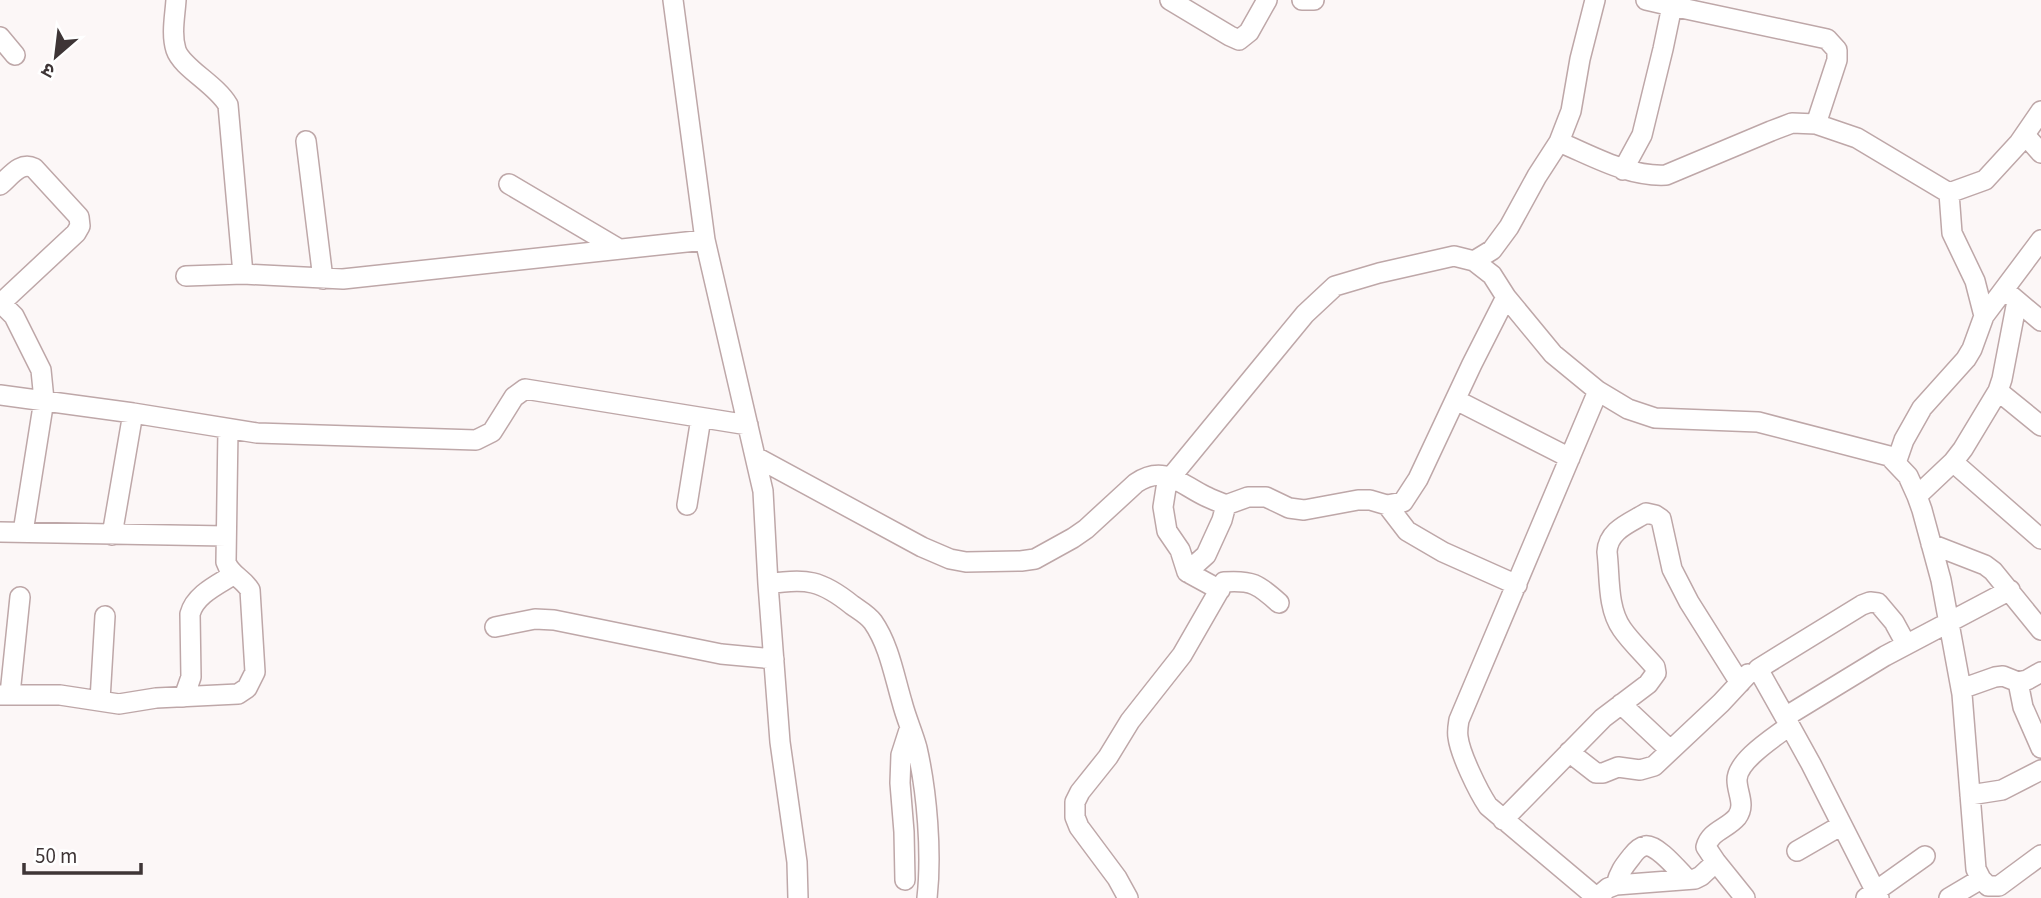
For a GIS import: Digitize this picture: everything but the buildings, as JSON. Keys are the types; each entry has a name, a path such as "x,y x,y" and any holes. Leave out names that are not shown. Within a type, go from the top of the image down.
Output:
{"street":[{"path":"176,0 173,33 176,51 186,64 222,94 228,105 243,274"},
{"path":"673,0 705,240 763,491 780,742 797,862 797,898"},
{"path":"1170,0 1239,40 1249,32 1267,0"},
{"path":"1302,0 1314,0"},
{"path":"1474,261 1492,250 1503,235 1559,142 1571,111 1580,59 1595,0"},
{"path":"1646,0 1674,3 1827,39 1837,50 1837,60 1815,124"},
{"path":"1623,170 1642,135 1674,3"},
{"path":"0,37 15,55"},
{"path":"1949,193 1985,180 2025,135 2041,111"},
{"path":"1559,142 1623,170 1651,176 1666,175 1771,131 1793,124 1815,124 1857,138 1949,193"},
{"path":"2025,135 2041,153"},
{"path":"306,141 323,279"},
{"path":"0,185 21,166 34,168 80,221 76,233 0,302 14,316 41,370 44,400 23,532"},
{"path":"509,184 620,249"},
{"path":"1949,193 1952,233 1975,281 1984,316"},
{"path":"187,276 243,274 343,279 705,240"},
{"path":"1896,463 1904,440 1922,408 1966,359 1984,316 2010,295 2041,240"},
{"path":"1220,590 1187,572 1180,550 1167,531 1163,508 1171,477 1305,314 1335,286 1454,256 1474,261 1492,275 1506,297 1553,354 1598,391 1628,409 1655,418 1758,422 1889,456 1896,463 1908,476 1917,496 1941,580 1943,624 1961,689 1976,869 1988,886 1999,886 2041,855"},
{"path":"2010,295 2041,321"},
{"path":"1917,496 1964,449 1998,391 2002,379 2010,295"},
{"path":"756,457 922,547 950,559 966,562 1035,559 1086,529 1145,477 1156,475 1171,477 1226,505 1248,497 1266,497 1289,508 1304,510 1359,500 1387,505 1403,502 1418,479 1506,297"},
{"path":"0,395 132,412 257,433 476,440 492,432 514,397 525,389 748,425"},
{"path":"1598,391 1459,720 1458,742 1488,806 1596,898 1616,885 1701,876 1716,862"},
{"path":"1998,391 2041,426"},
{"path":"1456,400 1570,458"},
{"path":"112,535 132,412"},
{"path":"687,505 701,418"},
{"path":"20,597 5,695 60,695 119,704 156,698 238,694 247,688 255,673 250,590 233,575 226,562 228,429"},
{"path":"1953,462 2041,538"},
{"path":"1187,572 1206,555 1226,505"},
{"path":"1387,505 1407,531 1443,552 1517,585"},
{"path":"1503,820 1603,718 1648,684 1656,673 1655,667 1616,619 1607,543 1616,531 1646,513 1655,514 1661,519 1672,569 1689,602 1740,683"},
{"path":"0,532 226,536"},
{"path":"1931,544 1985,565 2001,579 2041,631"},
{"path":"184,697 191,677 192,605 233,575"},
{"path":"1128,898 1117,878 1079,827 1075,817 1075,802 1080,792 1108,757 1130,721 1182,655 1224,582 1244,580 1255,584 1279,603"},
{"path":"768,583 814,581 841,596 872,620 890,658 917,748 925,797 929,854 927,898"},
{"path":"1745,898 1706,847 1713,834 1735,819 1740,811 1742,806 1737,778 1744,764 1787,721 1906,644 2010,590"},
{"path":"1569,752 1590,770 1603,773 1618,767 1646,769 1654,766 1748,674 1870,602 1878,603 1894,622 1906,644"},
{"path":"100,700 105,616"},
{"path":"495,627 535,619 554,620 721,654 774,659"},
{"path":"1894,622 1943,624"},
{"path":"1758,669 1842,825 1873,896 1926,856"},
{"path":"1961,689 1995,677 2027,680 2041,672"},
{"path":"2018,681 2023,707 2041,748"},
{"path":"1621,704 1671,750"},
{"path":"905,880 900,774 901,755 910,727"},
{"path":"1970,795 2002,790 2041,771"},
{"path":"1797,851 1842,825"},
{"path":"1616,885 1622,868 1637,850 1645,846 1658,850 1687,879"},
{"path":"1949,898 1981,879"}]}
